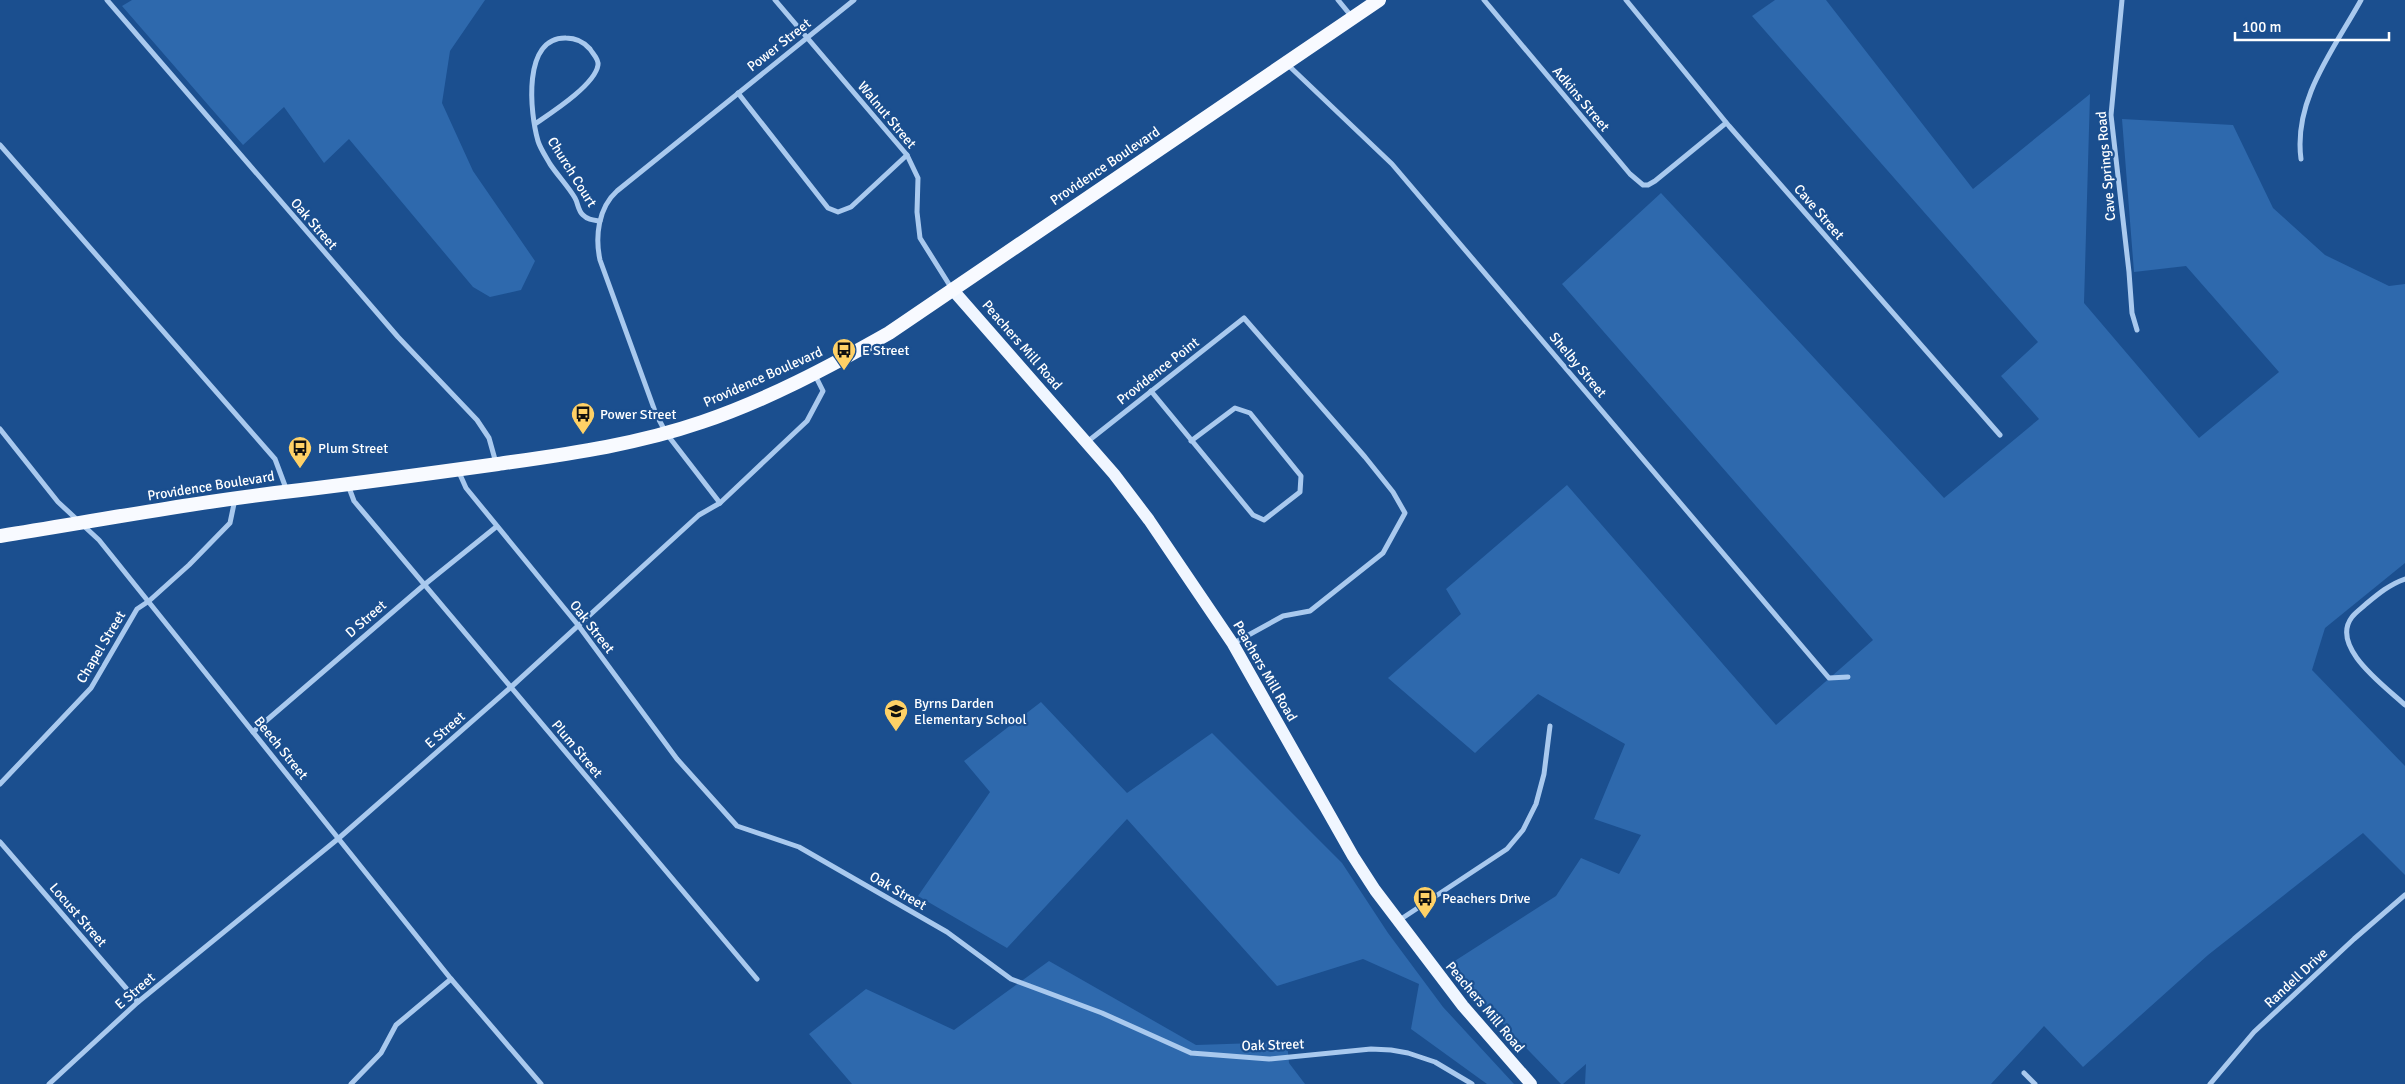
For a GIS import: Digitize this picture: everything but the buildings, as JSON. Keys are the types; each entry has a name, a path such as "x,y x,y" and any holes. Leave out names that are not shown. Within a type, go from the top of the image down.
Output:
{"highway":[{"name":"Providence Boulevard","path":"0,536 235,499 458,470 606,448 702,422 756,401 814,373 889,332 1379,0"}],"main road":[{"name":"Peachers Mill Road","path":"952,289 1087,442 1149,520 1233,644 1353,856 1398,921 1463,1006 1531,1084"}],"street":[{"name":"Oak Street","path":"107,0 394,333 477,420 489,438 497,464"},
{"name":"Walnut Street","path":"776,0 907,155 918,178 917,212 920,238 952,289"},
{"name":"Power Street","path":"720,503 666,433 643,381 600,260 598,241 600,221 612,195 793,47 808,38 854,0"},
{"path":"1338,0 1353,18"},
{"name":"Adkins Street","path":"1484,0 1636,180 1643,185 1648,185 1726,123"},
{"name":"Cave Street","path":"1626,0 1726,123 2000,435"},
{"name":"Cave Springs Road","path":"2122,0 2111,115 2132,314 2137,330"},
{"path":"2301,159 2300,129 2308,96 2361,0"},
{"name":"Church Court","path":"535,124 580,91 591,79 598,66 597,58 586,45 572,38 563,38 554,40 538,54 532,74 535,124 538,142 550,164 575,198 581,213 589,219 600,221"},
{"name":"Shelby Street","path":"1287,64 1392,164 1829,678 1848,677"},
{"path":"738,93 828,208 838,212 851,208 907,155"},
{"path":"0,144 275,458 287,492"},
{"name":"Providence Point","path":"1087,442 1244,318 1393,492 1405,513 1384,553 1310,612 1283,616 1233,644"},
{"name":"E Street","path":"49,1084 138,1002 339,838 510,688 699,515 720,503 807,421 823,391 814,373"},
{"path":"1151,391 1191,441 1253,516 1264,520 1300,492 1301,476 1250,413 1243,409 1235,408 1191,441"},
{"name":"Beech Street","path":"0,429 58,502 82,523 149,601 450,979 541,1084"},
{"name":"Oak Street","path":"458,470 466,488 578,625 677,759 737,826 808,852 947,932 1011,979 1102,1013 1191,1053 1269,1058 1371,1049 1391,1050 1435,1062 1472,1084"},
{"name":"Plum Street","path":"347,485 354,501 757,979"},
{"name":"Chapel Street","path":"0,784 91,688 137,609 149,601 189,565 230,523 235,499"},
{"name":"D Street","path":"253,732 424,585 496,527"},
{"path":"2405,579 2387,588 2357,612 2351,618 2346,634 2348,644 2358,660 2405,705"},
{"path":"1398,921 1507,849 1523,830 1536,804 1544,774 1550,726"},
{"name":"Locust Street","path":"0,842 138,1002"},
{"name":"Randell Drive","path":"2210,1084 2254,1032 2354,939 2405,895"},
{"path":"351,1084 381,1053 396,1025 450,979"},
{"path":"2024,1073 2035,1084"}],"shaded area":[{"path":"132,0 485,0 450,51 442,103 473,171 535,261 521,290 490,297 473,287 349,139 324,163 284,107 243,145 122,6"},
{"path":"1775,0 1826,0 1973,189 2090,94 2084,303 2199,438 2279,372 2186,266 2134,272 2122,119 2233,125 2273,208 2325,255 2389,286 2405,284 2405,563 2325,628 2312,670 2405,766 2405,875 2363,833 2208,955 2083,1067 2044,1026 1991,1084 1585,1084 1586,1064 1561,1084 1480,1000 1450,964 1556,896 1581,858 1619,874 1641,835 1594,819 1625,744 1538,694 1475,753 1388,678 1461,614 1446,589 1567,485 1776,725 1873,640 1562,284 1661,193 1944,498 2039,419 2001,376 2038,342 1752,16"},
{"path":"1041,702 1127,793 1212,733 1342,863 1388,933 1443,1007 1514,1084 1487,1084 1411,1029 1419,984 1363,959 1277,986 1127,819 1007,948 918,896 990,792 964,761"},
{"path":"1049,961 1196,1045 1287,1042 1289,1063 1305,1084 852,1084 809,1034 866,989 954,1030"}],"place":[{"name":"E Street","path":"844,371"},
{"name":"Power Street","path":"583,435"},
{"name":"Plum Street","path":"300,469"},
{"name":"Byrns Darden Elementary School","path":"896,732"},
{"name":"Peachers Drive","path":"1425,919"}]}
